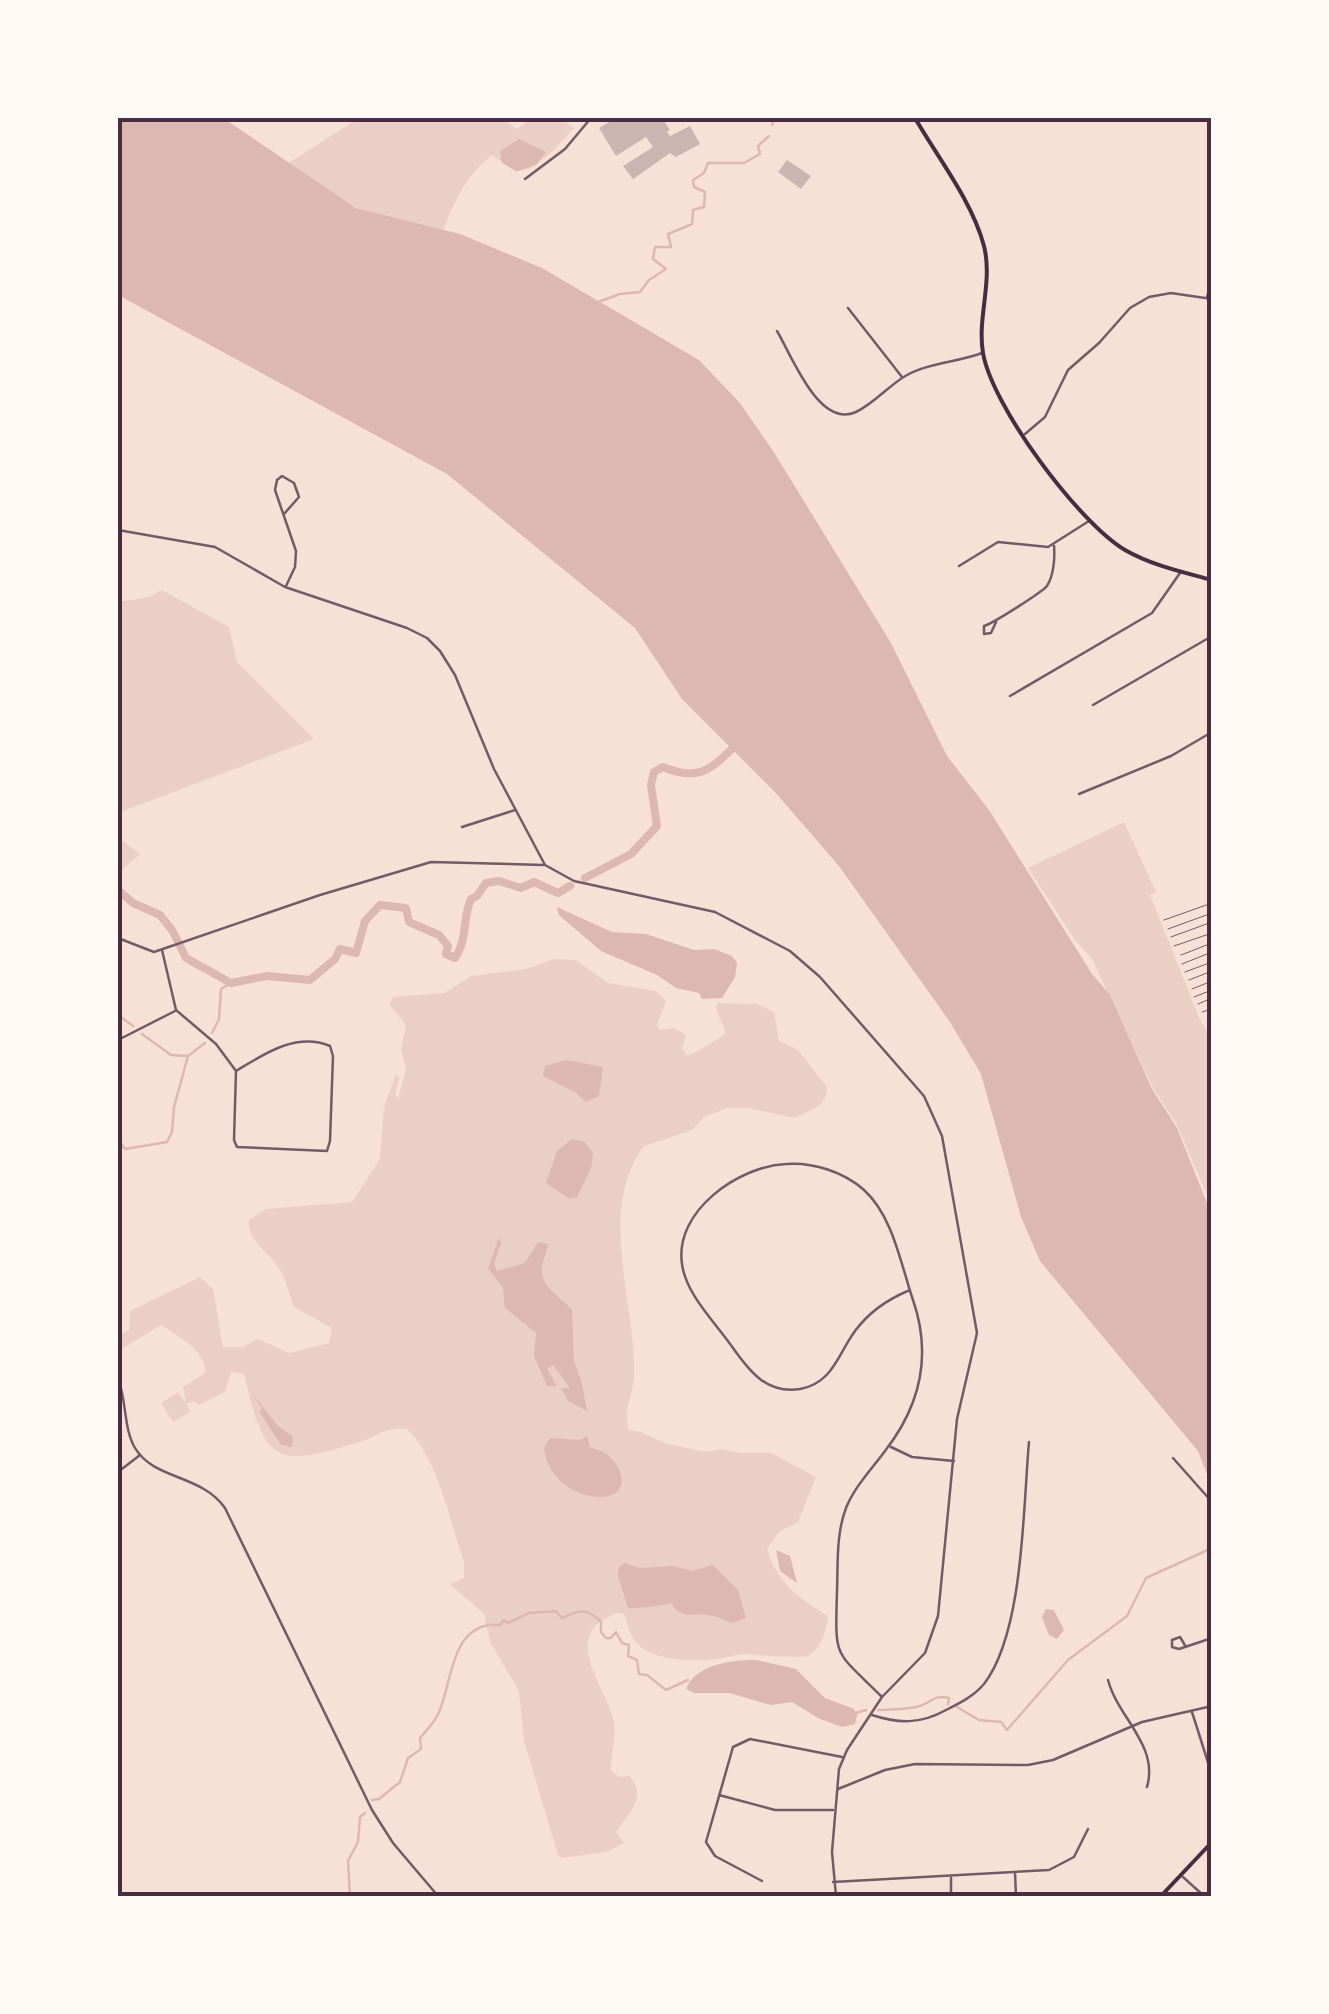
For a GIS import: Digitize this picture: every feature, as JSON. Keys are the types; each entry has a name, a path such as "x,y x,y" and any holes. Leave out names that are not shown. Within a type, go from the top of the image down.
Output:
{"main road":[{"path":"916,118 977,226 984,248 983,352 994,391 1090,520 1123,548 1180,572 1212,580"},
{"path":"1161,1896 1212,1842"}],"street":[{"path":"525,179 564,148 591,118"},
{"path":"1212,247 1212,255"},
{"path":"1024,435 1044,417 1068,370 1100,343 1130,308 1164,293 1209,299 1212,279"},
{"path":"848,308 903,378"},
{"path":"777,331 817,399 831,413 844,415 857,412 922,369 983,352"},
{"path":"284,514 299,497 294,484 282,476 275,490 296,556 286,588"},
{"path":"959,566 998,542 1039,548 1054,545 1090,520"},
{"path":"118,530 214,548 286,588 407,628 434,645 455,675 494,769 545,865"},
{"path":"996,622 1046,588 1056,558 1054,545"},
{"path":"1010,696 1152,613 1180,572"},
{"path":"1093,705 1212,636"},
{"path":"1079,794 1171,756 1212,732"},
{"path":"462,827 517,810"},
{"path":"118,938 145,950 162,950 320,895 431,862 545,865 574,881 715,912 790,951 820,977 924,1096 942,1136 978,1327 958,1413 942,1592 933,1636 919,1660 882,1697 843,1758 836,1790 836,1896"},
{"path":"162,950 176,1010 216,1044 236,1071 237,1147 326,1151 330,1140 334,1056 330,1046 315,1042 284,1044 236,1071"},
{"path":"118,1040 176,1010"},
{"path":"882,1697 844,1662 836,1633 843,1516 855,1490 890,1446 912,1406 922,1371 922,1335 910,1290 885,1218 876,1202 850,1180 816,1166 780,1164 744,1176 700,1208 687,1226 682,1242 682,1270 692,1290 751,1374 780,1388 804,1388 825,1378 864,1320 885,1302 910,1290"},
{"path":"118,1379 131,1438 140,1455 157,1468 205,1487 222,1504 372,1810 438,1896"},
{"path":"870,1715 904,1722 930,1719 972,1696 991,1673 1002,1650 1014,1598 1029,1442"},
{"path":"890,1446 908,1456 954,1461"},
{"path":"118,1472 140,1455"},
{"path":"1173,1458 1212,1502"},
{"path":"1186,1647 1212,1638"},
{"path":"1108,1680 1130,1726 1144,1745 1150,1774 1147,1787"},
{"path":"836,1790 885,1770 915,1764 1041,1763 1130,1726 1212,1706"},
{"path":"1191,1710 1212,1775"},
{"path":"762,1881 708,1849 706,1832 730,1752 742,1740 766,1741 843,1758"},
{"path":"717,1795 775,1810 835,1810"},
{"path":"834,1882 1049,1870 1077,1853 1088,1829"},
{"path":"1015,1872 1016,1896"},
{"path":"1181,1875 1204,1896"},
{"path":"951,1876 951,1896"}],"lane":[{"path":"1164,920 1212,903"},
{"path":"1168,929 1212,913"},
{"path":"1171,938 1212,922"},
{"path":"1174,946 1212,932"},
{"path":"1181,956 1212,944"},
{"path":"1182,964 1212,952"},
{"path":"1185,972 1212,962"},
{"path":"1190,980 1212,971"},
{"path":"1192,989 1212,981"},
{"path":"1194,997 1212,990"},
{"path":"1198,1004 1212,998"},
{"path":"1202,1012 1212,1009"}],"shaded area":[{"path":"545,116 574,128 531,168 516,172 492,155 462,189 443,231 365,211 342,201 287,164 359,118 502,118 517,129"},
{"path":"118,118 223,118 356,208 460,234 542,268 699,360 740,403 891,643 947,756 989,810 1092,974 1110,995 1152,1089 1177,1128 1211,1213 1211,1485 1198,1451 1040,1261 1021,1217 981,1074 950,1022 839,866 774,791 682,699 635,628 447,474 118,295"},
{"path":"519,139 546,152 536,165 517,171 502,163 500,151"},
{"path":"162,590 229,627 237,662 314,739 118,813 118,602 149,597"},
{"path":"1124,822 1156,892 1150,895 1201,1022 1211,1035 1211,1204 1177,1125 1153,1088 1092,959 1028,868"},
{"path":"118,837 140,854 118,873"},
{"path":"557,907 612,932 646,934 694,950 714,949 732,956 737,963 735,977 722,998 702,999 699,993 676,988 657,975 601,951 559,915"},
{"path":"554,959 576,960 608,983 656,991 666,1001 657,1025 660,1030 674,1028 686,1035 682,1048 687,1056 726,1032 717,1003 757,1004 774,1012 779,1041 798,1050 827,1087 821,1103 795,1118 748,1108 727,1108 704,1117 692,1130 644,1146 630,1171 621,1229 633,1350 629,1430 667,1444 706,1452 720,1449 771,1453 816,1477 798,1522 779,1532 767,1549 776,1571 790,1588 828,1616 824,1633 817,1648 804,1657 747,1654 685,1660 662,1657 643,1648 632,1636 624,1614 617,1613 599,1622 590,1634 588,1647 590,1662 614,1722 611,1771 619,1777 629,1776 637,1798 616,1832 624,1843 607,1852 563,1858 558,1855 524,1741 519,1691 490,1642 484,1614 450,1584 464,1578 464,1563 442,1492 418,1441 407,1429 394,1429 310,1455 278,1452 259,1426 244,1374 231,1372 225,1392 198,1405 195,1401 186,1404 190,1412 173,1422 161,1403 178,1392 186,1403 183,1387 206,1372 200,1356 161,1325 118,1351 118,1336 129,1330 130,1312 200,1277 213,1289 223,1347 242,1347 258,1339 289,1353 329,1343 332,1328 294,1307 281,1272 255,1240 249,1220 266,1209 352,1202 380,1159 384,1107 396,1075 398,1099 406,1070 401,1049 406,1025 389,1004 393,997 445,993 471,976 526,969"},
{"path":"566,1060 603,1067 599,1096 586,1102 543,1076 545,1066"},
{"path":"572,1139 585,1142 593,1153 591,1169 577,1197 570,1199 546,1183 557,1151"},
{"path":"499,1237 501,1243 494,1264 497,1271 525,1263 538,1242 548,1244 543,1276 548,1287 572,1310 574,1361 587,1411 568,1401 561,1388 570,1388 553,1365 547,1369 557,1386 547,1386 534,1356 536,1333 505,1308 503,1288 488,1268"},
{"path":"252,1393 277,1425 293,1437 292,1447 281,1445"},
{"path":"587,1436 590,1447 608,1455 619,1469 621,1485 615,1493 604,1497 575,1491 550,1467 544,1448 550,1438 580,1440"},
{"path":"776,1550 790,1556 797,1583 780,1571"},
{"path":"625,1563 639,1568 673,1566 692,1571 713,1565 738,1590 746,1618 732,1623 711,1616 687,1615 671,1603 628,1608 618,1576 619,1567"},
{"path":"1046,1609 1054,1610 1064,1630 1057,1639 1049,1635 1042,1617"},
{"path":"756,1660 796,1669 825,1698 854,1709 855,1724 842,1727 792,1702 771,1705 729,1693 694,1693 686,1689 706,1669"}],"building":[{"path":"609,118 663,119 670,136 690,126 700,144 676,157 670,153 633,179 623,166 653,147 646,137 616,156 599,128"},
{"path":"787,160 811,176 801,189 778,172"}],"waterway":[{"path":"772,125 775,118"},
{"path":"598,302 640,292 649,280 666,269 653,259 655,247 671,247 668,234 692,224 693,210 704,207 705,192 694,187 693,180 704,173 708,163 744,163 760,154 758,146 769,136"},
{"path":"585,878 631,854 657,826 651,785 654,772 663,767 686,773 703,771 736,745"},
{"path":"118,890 133,903 160,915 186,958 231,983 267,976 310,980 335,959 340,949 356,953 365,921 380,905 406,908 409,922 439,935 448,946 446,954 455,958 462,944 471,899 486,883 499,881 521,888 534,882 558,893 570,886"},
{"path":"212,1033 219,1019 221,989 231,983"},
{"path":"118,1015 133,1026"},
{"path":"142,1034 171,1055 188,1056"},
{"path":"118,1139 125,1149 167,1142 188,1056 205,1043"},
{"path":"957,1707 979,1720 1001,1722 1007,1730 1068,1660 1127,1616 1146,1578 1212,1548"},
{"path":"491,1625 500,1625 504,1620 508,1623 529,1613 556,1611 562,1618 587,1612 601,1622 606,1638 616,1632 622,1643 629,1645 628,1656 637,1660 639,1674 647,1675 666,1690 688,1680"},
{"path":"372,1800 400,1782 408,1758 421,1749 420,1738 439,1712 459,1648 476,1630 488,1625"},
{"path":"878,1710 915,1707 940,1697 949,1698 948,1704"},
{"path":"856,1713 866,1710"},
{"path":"350,1896 348,1861 358,1842 360,1817 365,1813"}]}
